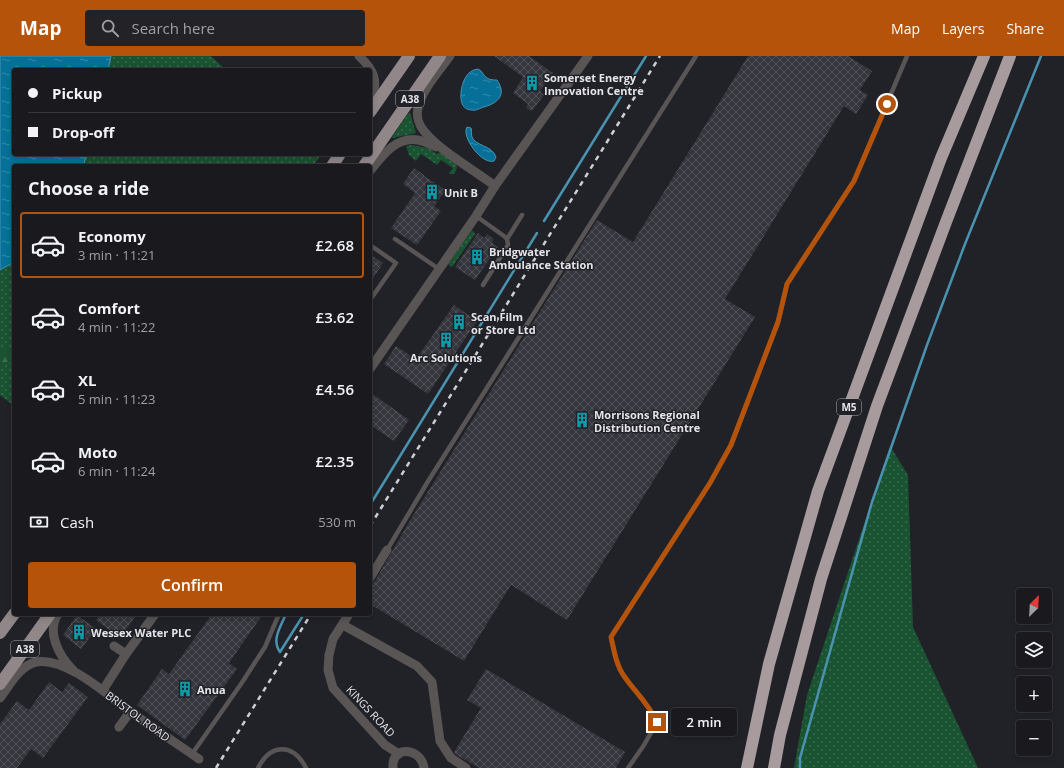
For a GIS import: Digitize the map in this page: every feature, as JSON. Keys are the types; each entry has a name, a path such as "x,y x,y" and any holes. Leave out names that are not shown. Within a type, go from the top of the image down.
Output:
{"highway":[{"name":"M5","path":"747,768 769,664 818,491 941,158 984,56"},
{"name":"M5","path":"774,768 780,735 821,579 875,414 946,222 1010,56"}],"main road":[{"name":"A38","path":"372,109 409,56"},
{"name":"A38","path":"372,154 440,56"},
{"name":"A38","path":"0,633 13,616"},
{"name":"A38","path":"0,684 49,616"}],"street":[{"path":"359,56 370,68"},
{"path":"450,56 420,101 417,110 418,119 424,131 448,152 495,186"},
{"path":"372,366 440,269 495,186 588,56"},
{"path":"372,71 375,85 372,94"},
{"path":"372,168 386,151 397,144 411,139 419,140 448,152"},
{"path":"372,575 387,550"},
{"name":"BRISTOL ROAD","path":"56,616 53,629 54,640 61,656 68,665 77,673 103,690 130,712 195,756"},
{"path":"103,690 153,616"},
{"name":"KINGS ROAD","path":"348,616 334,639 329,655 328,670 333,688 385,745 400,754"},
{"path":"343,625 417,666 432,682 440,741 451,758 466,768"},
{"path":"114,646 126,654"},
{"name":"BRISTOL ROAD","path":"0,698 21,670 37,662 57,664 77,673"},
{"path":"119,727 130,712"},
{"path":"385,745 393,764"},
{"path":"393,764 400,754 406,751 411,752 421,759 424,768"}],"lane":[{"path":"387,550 427,483 696,56"},
{"path":"628,768 644,745 657,722 651,709 623,675 617,663 611,637 710,483 731,445 778,322 787,284 854,181 907,56"},
{"path":"483,285 507,248 507,239 522,215"},
{"path":"476,216 507,239"},
{"path":"395,239 440,269"},
{"path":"372,246 396,262 372,297"},
{"path":"195,756 265,647 278,616"},
{"path":"258,768 261,761 271,752 280,749 295,753 306,768"}],"green space":[{"path":"111,56 211,56 224,68 108,68"},
{"path":"410,113 416,133 393,138 392,137"},
{"path":"412,145 428,148 437,154 440,152 457,165 454,174 449,173 453,168 441,160 437,165 421,154 416,161 409,155 406,146"},
{"path":"86,156 320,156 314,164 84,164"},
{"path":"472,230 475,234 452,267 448,264"},
{"path":"12,263 12,348 0,349 0,270"},
{"path":"12,348 12,361 0,363 0,349"},
{"path":"12,361 12,404 0,395 0,363"},
{"path":"890,446 908,475 913,627 978,768 794,768 807,695"}],"water":[{"path":"0,56 111,56 108,68 12,68 12,156 86,156 84,164 12,164 12,263 0,270"},
{"path":"478,69 487,78 497,80 501,90 500,98 489,105 475,110 467,109 462,104 461,100 462,87 467,75 473,70"},
{"path":"467,127 471,128 472,136 476,142 494,153 496,157 494,161 484,159 474,149 467,137"}],"building":[{"name":"Somerset Energy Innovation Centre","path":"494,56 529,56 553,73 540,91 544,95 532,111 526,108 528,104 513,93 523,77"},
{"name":"Morrisons Regional Distribution Centre","path":"748,56 848,56 872,71 860,90 868,95 856,114 844,106 725,299 755,317 567,620 511,585 464,661 372,605 372,585 409,522 597,220 633,242"},
{"path":"414,168 446,190 434,206 441,211 417,245 391,228 415,193 403,184"},
{"name":"Bridgwater Ambulance Station","path":"478,233 484,238 487,234 494,239 492,243 498,247 475,280 455,267"},
{"path":"372,255 383,263 372,280"},
{"path":"454,305 477,321 428,394 384,364 396,346 416,359"},
{"path":"372,393 409,420 394,441 372,426"},
{"name":"Wessex Water PLC","path":"76,616 96,629 81,649 63,635"},
{"path":"99,616 136,616 120,638 96,620"},
{"name":"Anua","path":"211,616 262,616 229,663 237,669 185,740 137,705 162,669 169,674"},
{"path":"486,669 625,752 616,768 479,768 455,754 454,752 481,708 467,700"},
{"path":"49,682 62,692 69,683 88,697 43,758 31,749 17,768 0,768 0,724 17,701 29,710"}],"waterway":[{"path":"544,221 646,56"},
{"path":"800,768 800,758 872,502 927,345 965,244 1041,56"},
{"path":"372,502 537,233"},
{"path":"285,616 278,633 276,643 280,652 303,616"}],"railway":[{"path":"372,523 660,56"},
{"path":"216,768 310,616"}],"place":[{"name":"Somerset Energy Innovation Centre","path":"532,83"},
{"name":"Unit B","path":"432,192"},
{"name":"Bridgwater Ambulance Station","path":"477,257"},
{"name":"Scan Film or Store Ltd","path":"459,322"},
{"name":"Arc Solutions","path":"446,340"},
{"name":"Morrisons Regional Distribution Centre","path":"582,420"},
{"name":"Wessex Water PLC","path":"79,632"},
{"name":"Anua","path":"185,689"}],"route":[{"path":"657,722 651,709 623,675 617,663 611,637 710,483 731,445 778,322 787,284 854,181 887,104"}]}
